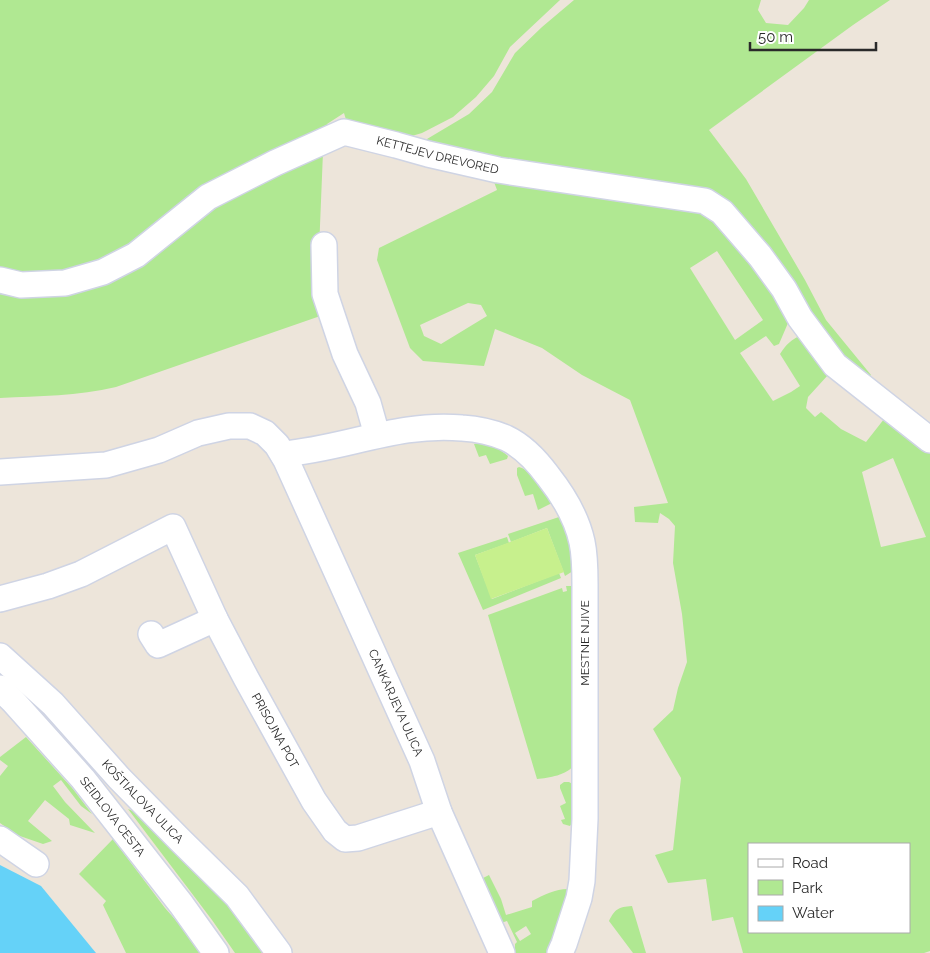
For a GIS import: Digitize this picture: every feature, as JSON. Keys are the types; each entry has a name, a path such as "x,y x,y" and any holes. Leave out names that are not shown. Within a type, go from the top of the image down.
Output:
{"street":[{"name":"KETTEJEV DREVORED","path":"0,280 21,285 65,283 104,272 136,255 208,197 275,163 344,132 498,170 705,201 722,212 760,256 784,289 800,318 835,365 930,440"},
{"path":"283,454 303,452 377,435 368,403 345,354 325,294 324,245"},
{"name":"CANKARJEVA ULICA","path":"0,472 106,465 159,450 198,433 229,426 250,426 265,433 283,454 422,761 439,812 502,953"},
{"name":"MESTNE NJIVE","path":"377,435 426,427 448,426 482,430 507,439 539,464 559,491 576,522 585,559 584,834 581,885 560,953"},
{"name":"PRISOJNA POT","path":"0,599 48,586 81,574 173,527 215,619 246,678 314,801 340,836 345,839 358,838 439,812"},
{"path":"151,634 158,645 215,619"},
{"name":"KOŠTIALOVA ULICA","path":"0,656 53,704 119,778 237,896 279,953"},
{"name":"SEIDLOVA CESTA","path":"4,701 88,786 181,904 216,953"},
{"path":"0,839 36,864"}],"green space":[{"path":"0,0 560,0 510,47 494,76 476,97 453,117 422,133 405,138 370,128 365,124 347,123 344,113 327,124 333,128 323,152 319,250 326,314 116,387 73,394 0,398"},
{"path":"574,0 761,0 758,10 766,23 788,25 809,0 890,0 709,130 746,179 826,320 871,375 869,380 860,377 732,214 420,145 469,114 492,92 515,53"},
{"path":"494,182 705,205 789,309 788,323 779,344 774,346 766,336 740,353 773,401 800,386 780,354 789,343 802,335 828,375 808,397 806,408 815,417 821,412 841,429 866,442 888,414 930,442 930,951 924,953 743,953 733,917 712,921 706,879 668,883 655,855 673,850 681,778 653,729 673,710 687,662 682,614 673,563 675,526 660,513 658,523 635,522 634,507 668,503 630,400 582,375 542,348 495,329 484,366 423,361 410,348 377,260 379,248 497,190","holes":["717,251 763,320 735,340 690,268","468,303 481,305 487,316 441,344 424,336 420,325","893,458 926,537 881,547 862,472"]},
{"path":"481,443 502,451 508,456 507,459 490,464 486,455 479,457 474,444"},
{"path":"519,467 535,477 552,503 538,510 533,494 525,496 517,475 517,468"},
{"path":"559,517 570,538 573,571 565,576 547,528 511,542 508,534"},
{"path":"547,528 564,572 491,599 475,555"},
{"path":"507,537 509,543 475,555 492,599 559,573 561,578 483,610 458,553"},
{"path":"566,586 574,588 574,765 562,774 537,779 488,615 562,588 563,592 567,591"},
{"path":"26,737 73,789 92,814 81,806 61,780 53,786 65,802 95,833 70,825 69,819 45,800 28,821 52,841 43,844 17,835 0,823 0,776 8,766 0,760 0,757"},
{"path":"564,782 574,785 572,823 570,826 563,824 561,820 565,819 560,806 566,803 560,788 560,785"},
{"path":"128,809 138,813 206,882 248,927 267,953 235,953"},
{"path":"113,839 165,908 188,934 200,953 126,953 103,905 106,901 79,874"},
{"path":"489,875 501,899 506,915 532,907 532,901 545,895 568,889 552,953 515,953 515,944 517,942 507,921 495,925 477,881","holes":["526,926 531,934 520,941 515,933"]},
{"path":"632,906 646,953 633,953 609,921 617,909"}],"water":[{"path":"0,865 41,886 96,953 0,953"}]}
